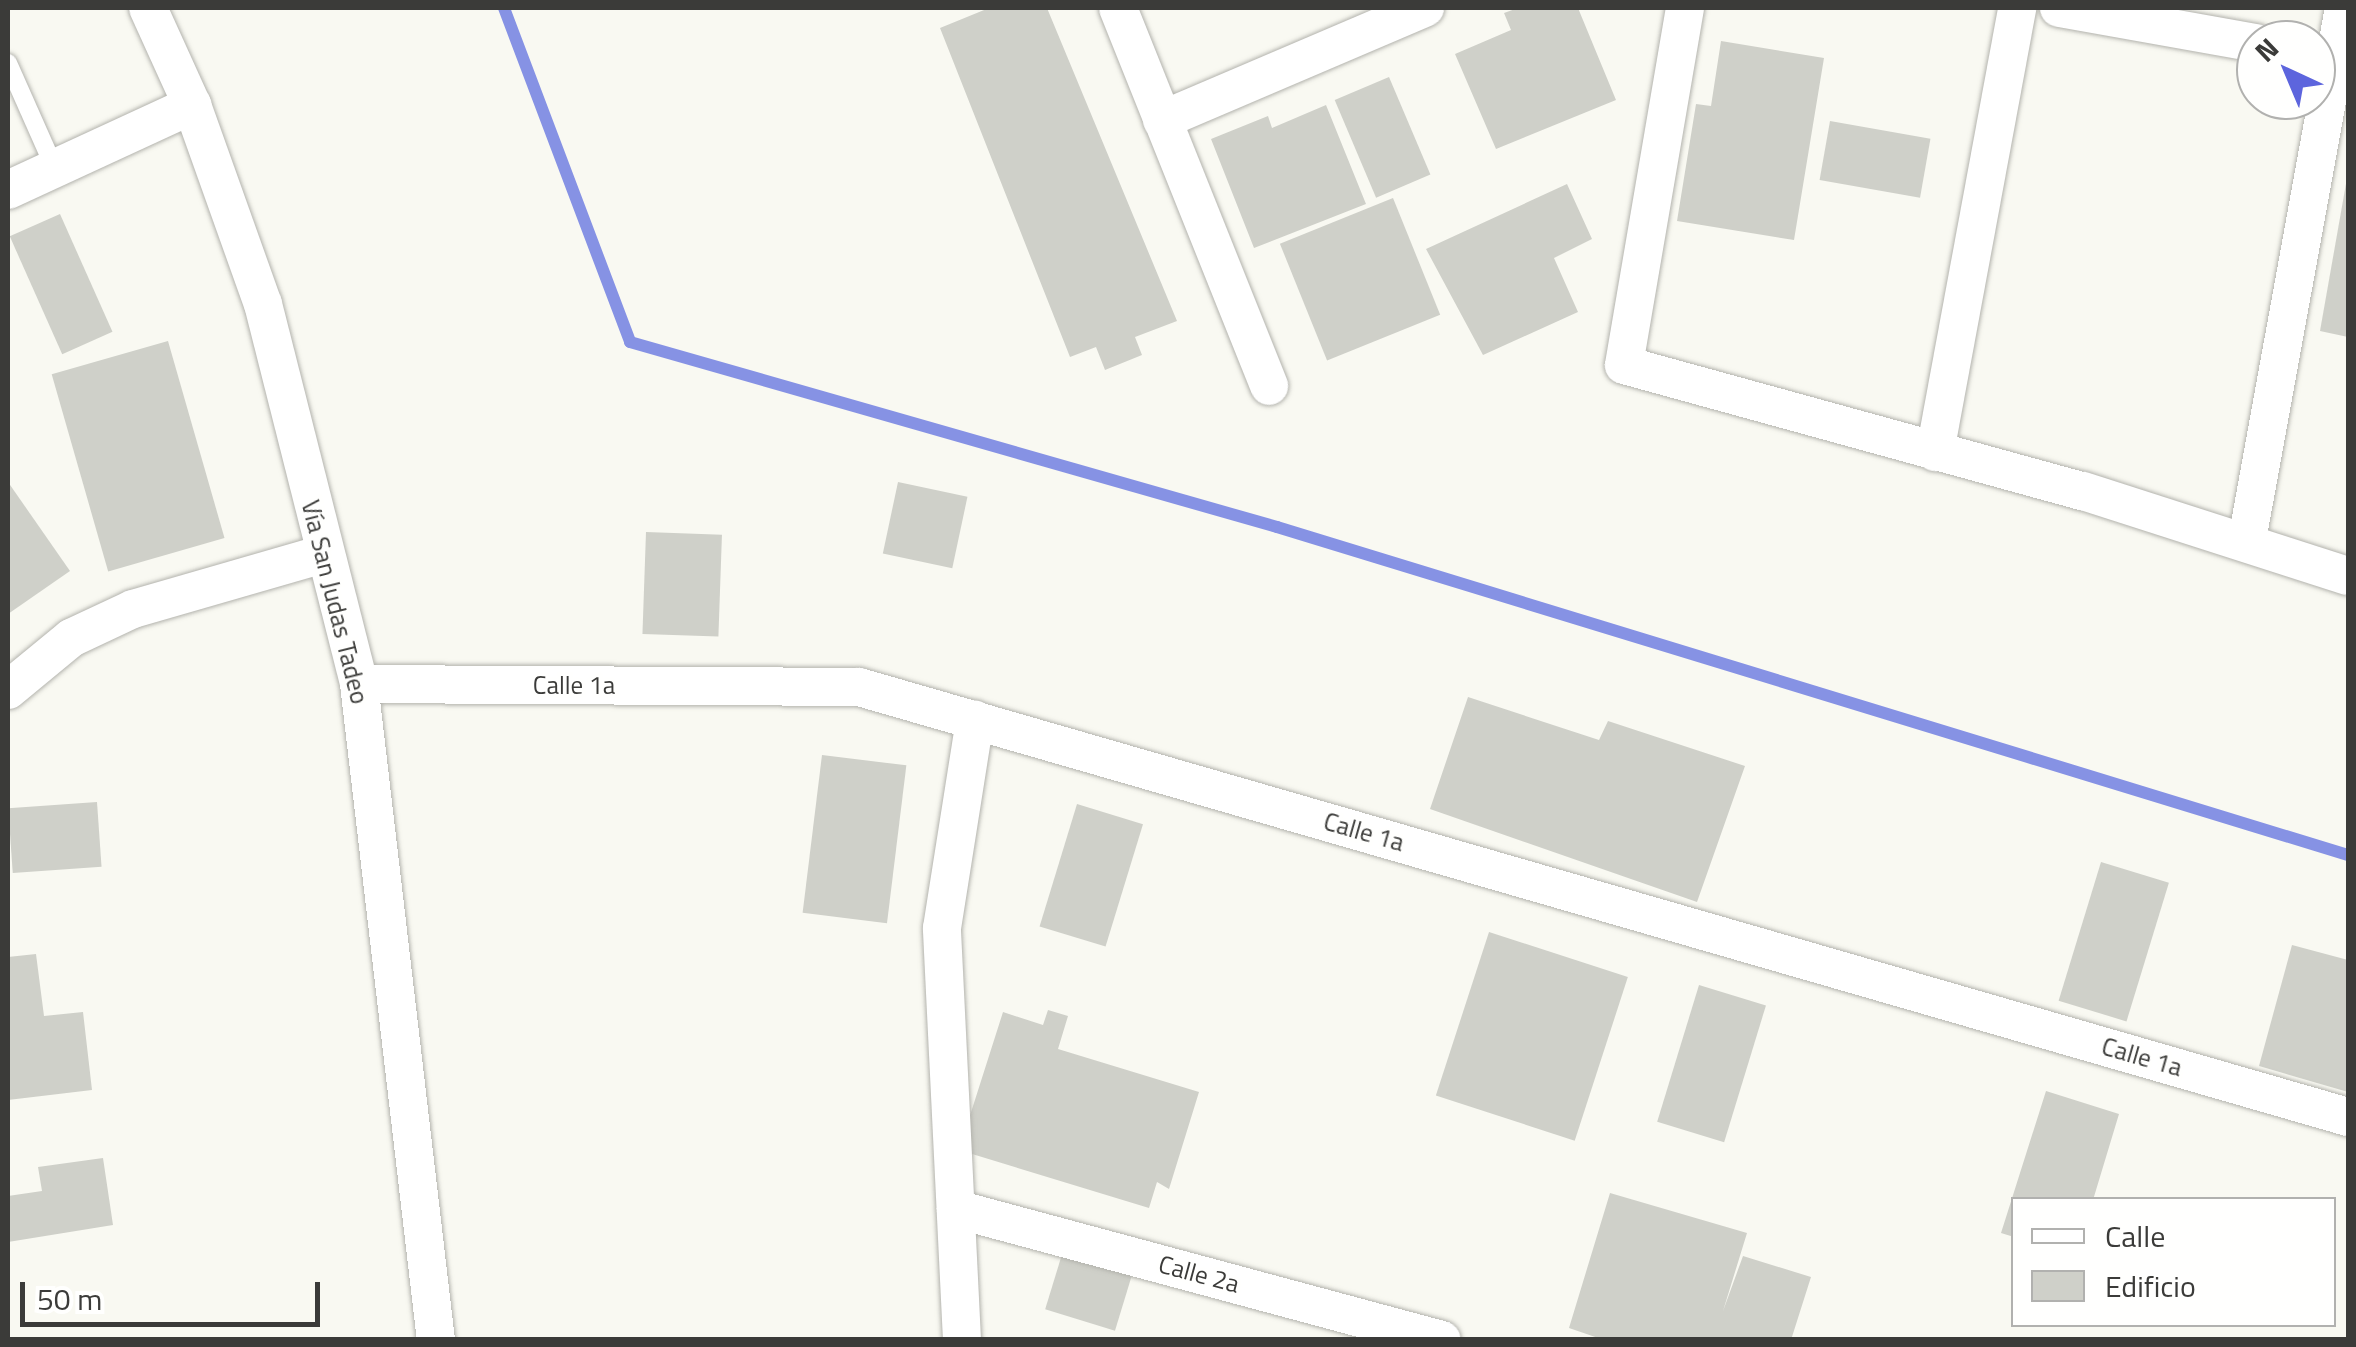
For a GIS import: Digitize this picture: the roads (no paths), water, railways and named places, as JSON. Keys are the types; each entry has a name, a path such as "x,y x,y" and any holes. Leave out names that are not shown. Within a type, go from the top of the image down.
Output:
{"street":[{"name":"Vía San Judas Tadeo","path":"148,8 192,105 263,304 323,554 359,684 436,1340"},
{"path":"1118,8 1269,386"},
{"path":"1162,120 1425,8"},
{"path":"1686,8 1624,365 2247,540 2348,576"},
{"path":"1935,452 2017,8"},
{"path":"2059,8 2236,39"},
{"path":"8,190 192,105"},
{"path":"2247,540 2315,120"},
{"path":"8,690 72,638 133,608 323,554"},
{"name":"Calle 1a","path":"359,684 859,686 2348,1117"},
{"path":"962,1340 942,928 975,720"},
{"name":"Calle 2a","path":"956,1209 1442,1340"}],"lane":[{"path":"8,63 54,168"}],"waterway":[{"path":"504,8 630,342 1277,527 2348,855"}]}
